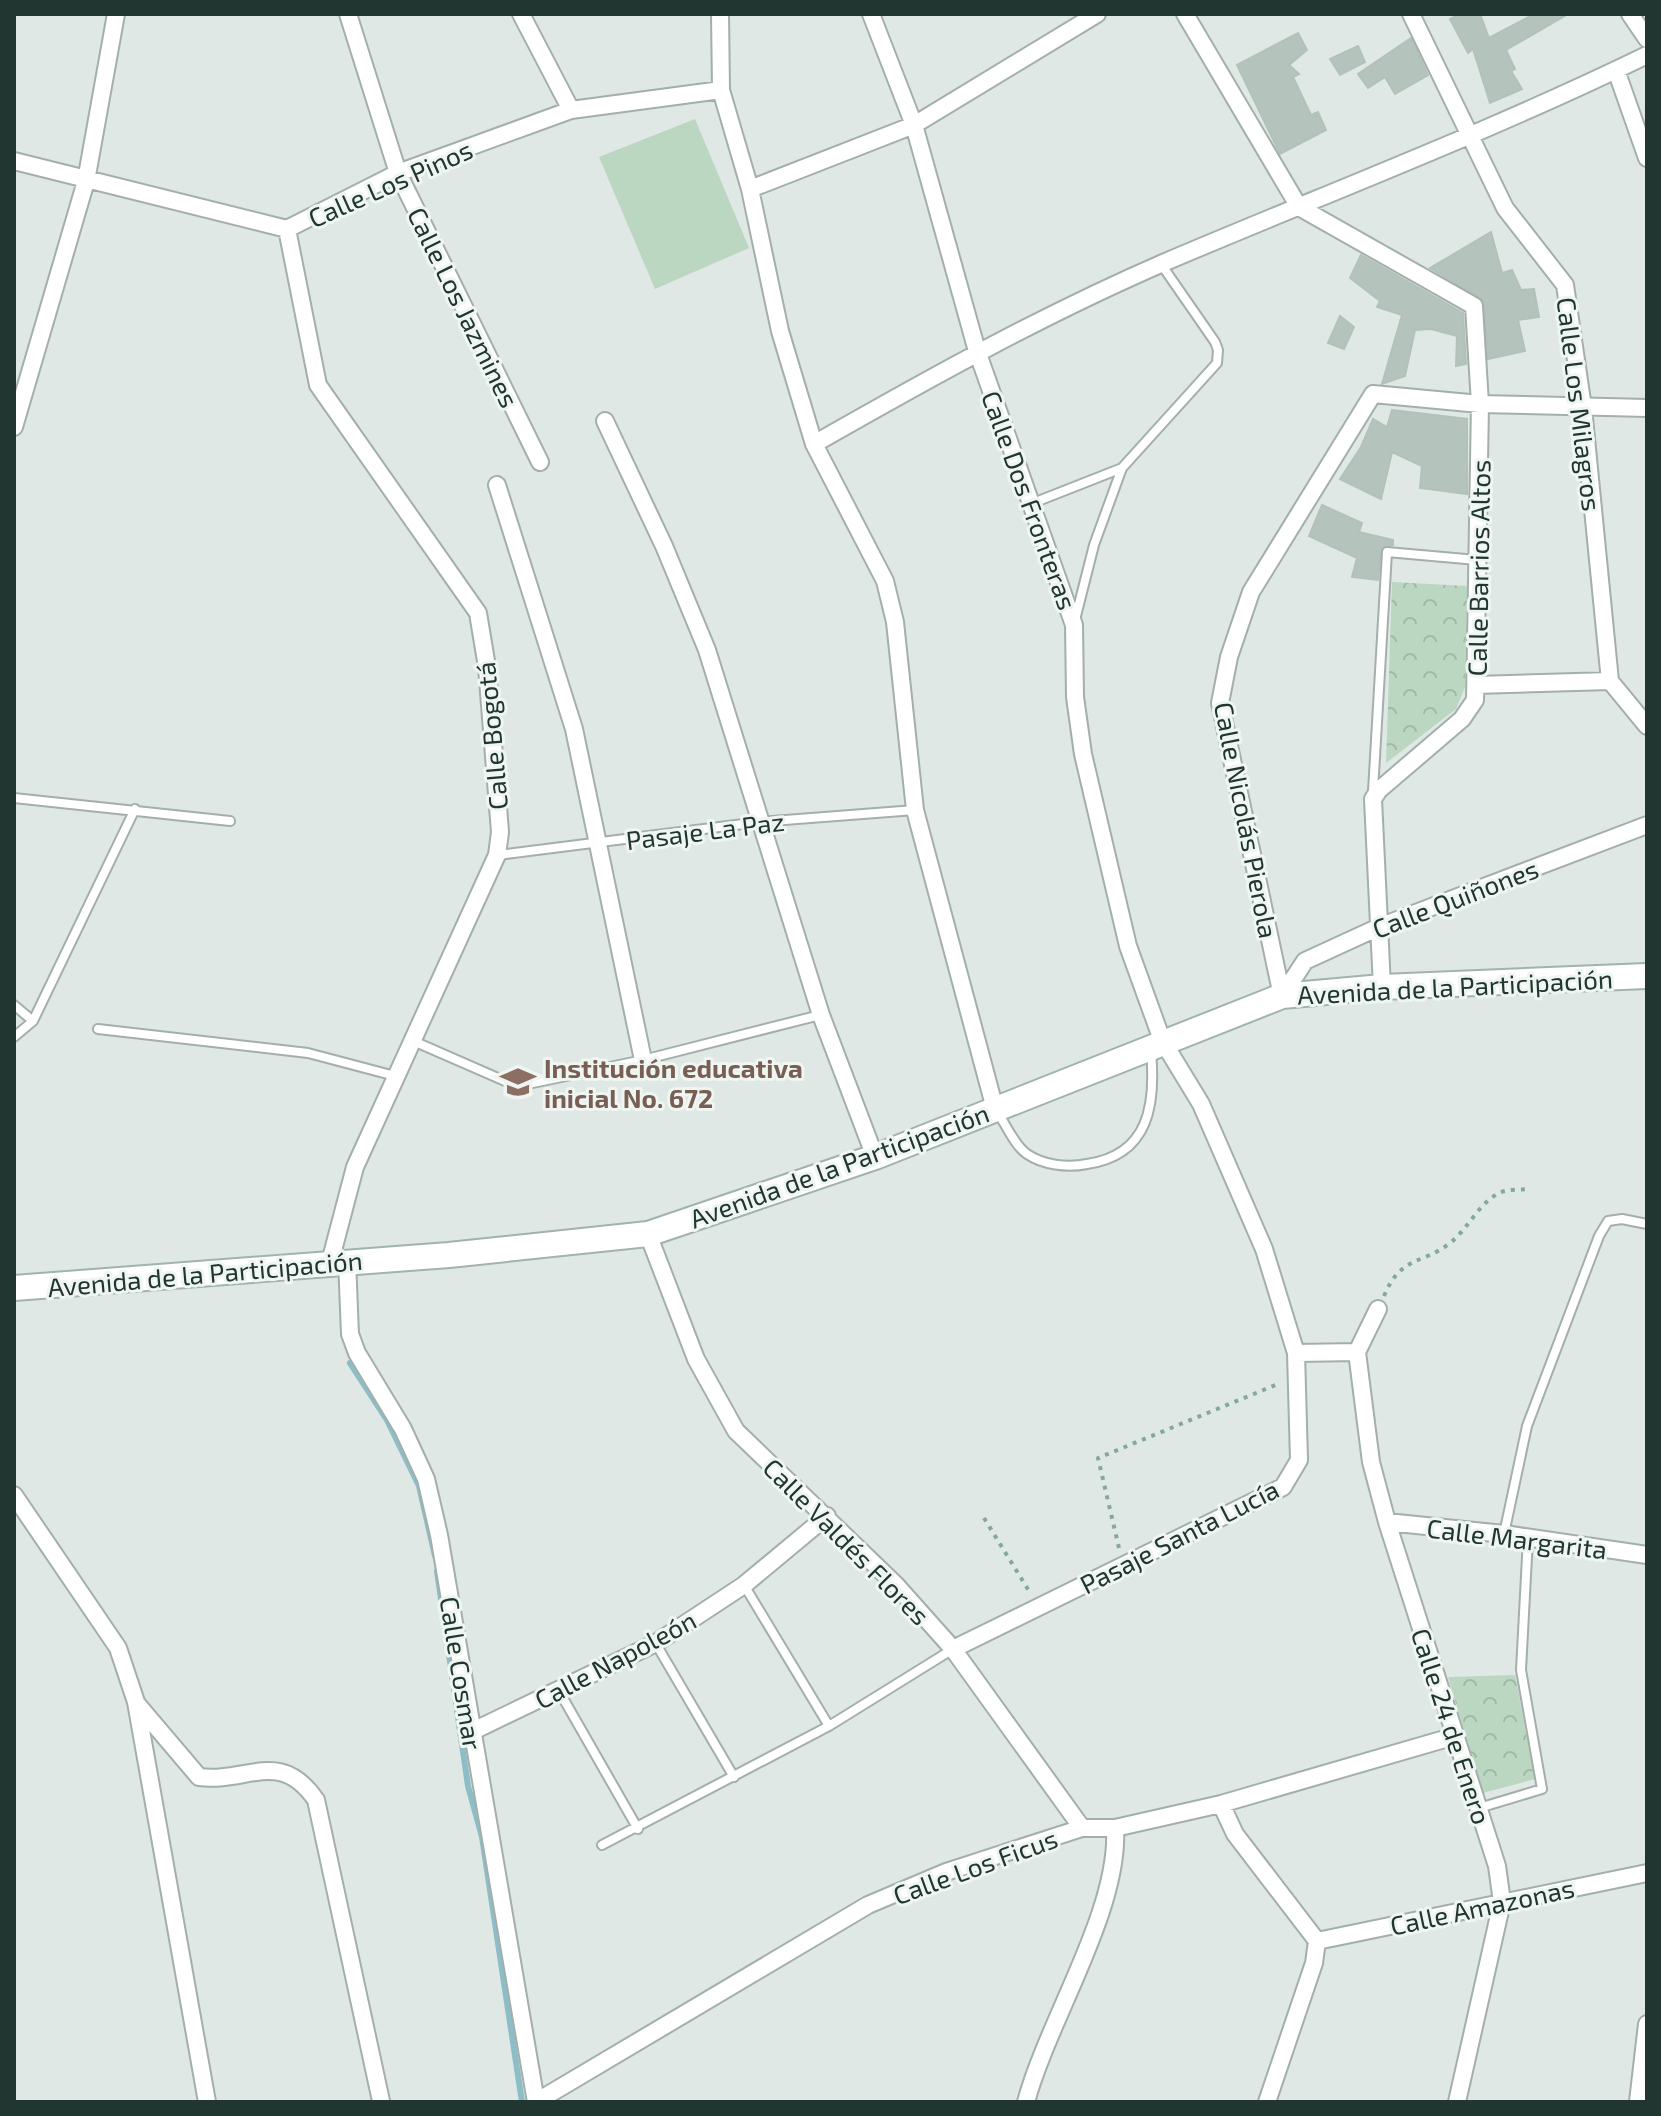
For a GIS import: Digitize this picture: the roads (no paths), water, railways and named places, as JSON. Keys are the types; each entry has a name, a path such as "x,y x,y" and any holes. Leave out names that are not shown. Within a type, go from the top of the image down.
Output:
{"main road":[{"name":"Avenida de la Participación","path":"14,1288 561,1246 648,1234 875,1157 1156,1043 1282,996 1382,987 1647,976"}],"street":[{"path":"14,427 86,181 116,14"},
{"name":"Calle Los Jazmines","path":"348,14 398,173 540,462"},
{"path":"521,14 571,110"},
{"path":"720,14 721,90 750,189 780,331 814,444 885,581 895,622 915,810 995,1109"},
{"name":"Calle Dos Fronteras","path":"871,14 914,125 977,351 1074,625 1075,697 1083,754 1128,946 1156,1043"},
{"path":"750,189 914,125 1097,14"},
{"path":"1185,14 1299,207"},
{"name":"Calle Los Milagros","path":"1411,14 1472,134 1505,208 1565,285 1583,408 1610,681"},
{"path":"1630,14 1647,39"},
{"path":"814,444 977,351 1161,264 1472,134 1647,55"},
{"path":"1616,70 1647,158"},
{"name":"Calle Los Pinos","path":"14,161 287,229 398,173 571,110 721,90"},
{"name":"Calle Barrios Altos","path":"1299,207 1474,306 1480,404 1475,700 1462,719 1379,790 1373,799"},
{"name":"Calle Bogotá","path":"287,229 318,385 478,613 487,667 500,832 497,855 355,1167 338,1261"},
{"name":"Calle Nicolás Pierola","path":"1282,996 1220,703 1229,657 1251,592 1373,394 1480,404"},
{"path":"1480,404 1647,408"},
{"path":"605,421 664,546 707,650 821,1015 875,1157"},
{"path":"497,485 574,729 643,1060"},
{"path":"1476,685 1610,681 1647,726"},
{"path":"1373,799 1382,987"},
{"name":"Calle Quiñones","path":"1282,996 1305,961 1379,927 1647,825"},
{"path":"1156,1043 1201,1104 1264,1249 1296,1353 1357,1352 1378,1309"},
{"name":"Calle Valdés Flores","path":"648,1234 696,1359 736,1431 896,1585 953,1649 1082,1828"},
{"name":"Calle Cosmar","path":"338,1261 350,1334 357,1353 403,1429 426,1479 439,1535 536,2102"},
{"name":"Calle 24 de Enero","path":"1357,1352 1369,1447 1387,1522 1497,1866 1502,1902 1457,2102"},
{"name":"Pasaje Santa Lucía","path":"953,1649 1283,1487 1299,1460 1296,1353"},
{"path":"14,1495 118,1648 136,1702 207,2102"},
{"name":"Calle Napoleón","path":"471,1732 656,1643 744,1585 827,1516"},
{"name":"Calle Margarita","path":"1387,1522 1504,1534 1647,1555"},
{"path":"136,1702 199,1777 212,1779 276,1770 298,1778 316,1800 381,2101"},
{"name":"Calle Los Ficus","path":"536,2102 868,1905 946,1872 1082,1828 1115,1828 1221,1804 1455,1736"},
{"path":"1221,1804 1235,1834 1317,1941 1314,1963 1267,2102"},
{"path":"1026,2102 1103,1901 1116,1852 1115,1828"},
{"name":"Calle Amazonas","path":"1317,1941 1647,1873"},
{"path":"1638,2102 1647,2024"}],"lane":[{"path":"1074,625 1094,545 1122,468 1217,363 1215,342 1161,264"},
{"path":"1033,503 1122,468"},
{"path":"1373,799 1387,552 1478,560"},
{"path":"14,798 230,821"},
{"path":"14,1037 33,1021 135,809"},
{"name":"Pasaje La Paz","path":"497,855 759,822 915,810"},
{"path":"14,1005 33,1021"},
{"path":"411,1039 514,1085 643,1060 821,1015"},
{"path":"98,1029 308,1053 396,1077"},
{"path":"995,1109 1025,1153 1047,1163 1074,1166 1111,1161 1132,1146 1144,1125 1155,1091 1156,1043"},
{"path":"1504,1534 1527,1426 1599,1236 1608,1221 1622,1219 1647,1224"},
{"path":"1478,1808 1542,1789 1521,1670 1528,1538"},
{"path":"744,1585 829,1726"},
{"path":"656,1643 734,1777"},
{"path":"602,1845 638,1829 829,1726 953,1649"},
{"path":"559,1691 638,1829"}],"waterway":[{"path":"350,1363 387,1420 419,1486 435,1556"},
{"path":"437,1571 468,1786 482,1837 522,2102"}],"place":[{"name":"Institución educativa inicial No. 672","path":"518,1082"}]}
